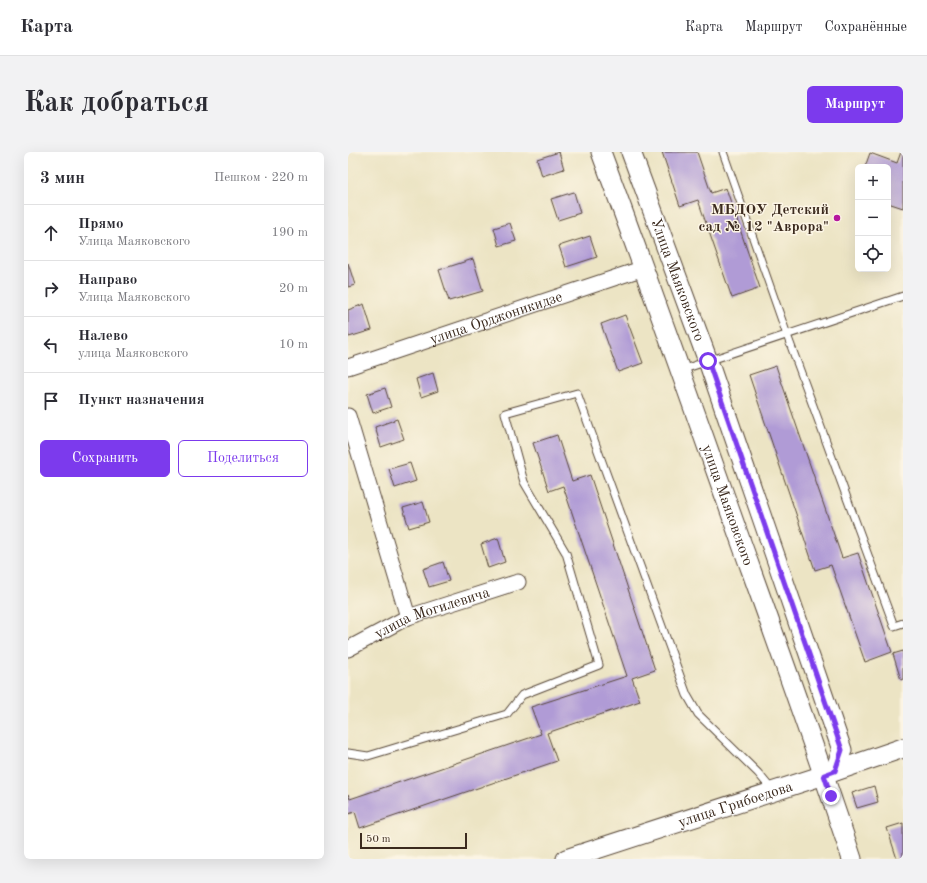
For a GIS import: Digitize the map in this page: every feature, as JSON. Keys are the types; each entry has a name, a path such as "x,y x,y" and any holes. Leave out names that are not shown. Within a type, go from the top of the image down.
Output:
{"street":[{"name":"улица Маяковского","path":"601,152 829,773 852,859"},
{"name":"Улица Маяковского","path":"631,152 708,361 842,750 829,773"},
{"name":"улица Орджоникидзе","path":"348,367 644,268"},
{"path":"348,416 408,617"},
{"name":"улица Могилевича","path":"348,649 408,617 518,582"},
{"name":"улица Грибоедова","path":"566,859 903,748"}],"lane":[{"path":"723,152 787,335 894,626 903,623"},
{"path":"680,370 903,296"},
{"path":"348,753 368,756 508,714 522,695 600,665 566,553 524,482 505,414 577,393 687,696 698,714 758,773 773,792"}],"building":[{"path":"559,152 564,169 542,176 537,159"},
{"path":"662,152 697,152 711,193 726,188 760,288 732,298 698,200 680,206"},
{"path":"901,152 903,152 903,208 891,204 891,164 866,164 870,153 897,163"},
{"path":"574,192 580,213 558,220 551,199"},
{"path":"510,223 516,241 499,246 494,228"},
{"path":"590,236 597,257 566,267 559,246"},
{"path":"473,259 483,291 449,301 439,270"},
{"path":"348,263 355,285 348,287"},
{"path":"364,304 372,330 349,337 348,310"},
{"path":"625,315 643,363 618,372 601,324"},
{"path":"776,366 842,558 858,553 892,652 865,662 831,565 815,570 749,375"},
{"path":"433,373 438,391 421,397 416,379"},
{"path":"385,388 391,407 373,413 367,394"},
{"path":"397,419 404,439 381,447 375,427"},
{"path":"557,435 572,481 590,475 655,670 632,678 640,701 547,733 557,761 360,828 355,812 348,814 348,794 350,799 541,734 531,707 627,676 563,486 549,491 533,443"},
{"path":"410,463 416,481 395,488 389,469"},
{"path":"423,502 429,522 409,528 403,508"},
{"path":"498,538 505,562 488,568 481,544"},
{"path":"443,562 449,581 429,587 423,569"},
{"path":"903,651 903,679 901,680 893,654"},
{"path":"874,786 878,802 857,808 852,793"},
{"path":"903,823 903,859 897,859 887,828"}],"place":[{"name":"МБДОУ Детский сад № 12 \"Аврора\"","path":"837,218"}],"route":[{"path":"708,361 842,750 835,771 824,775 831,796"}]}
